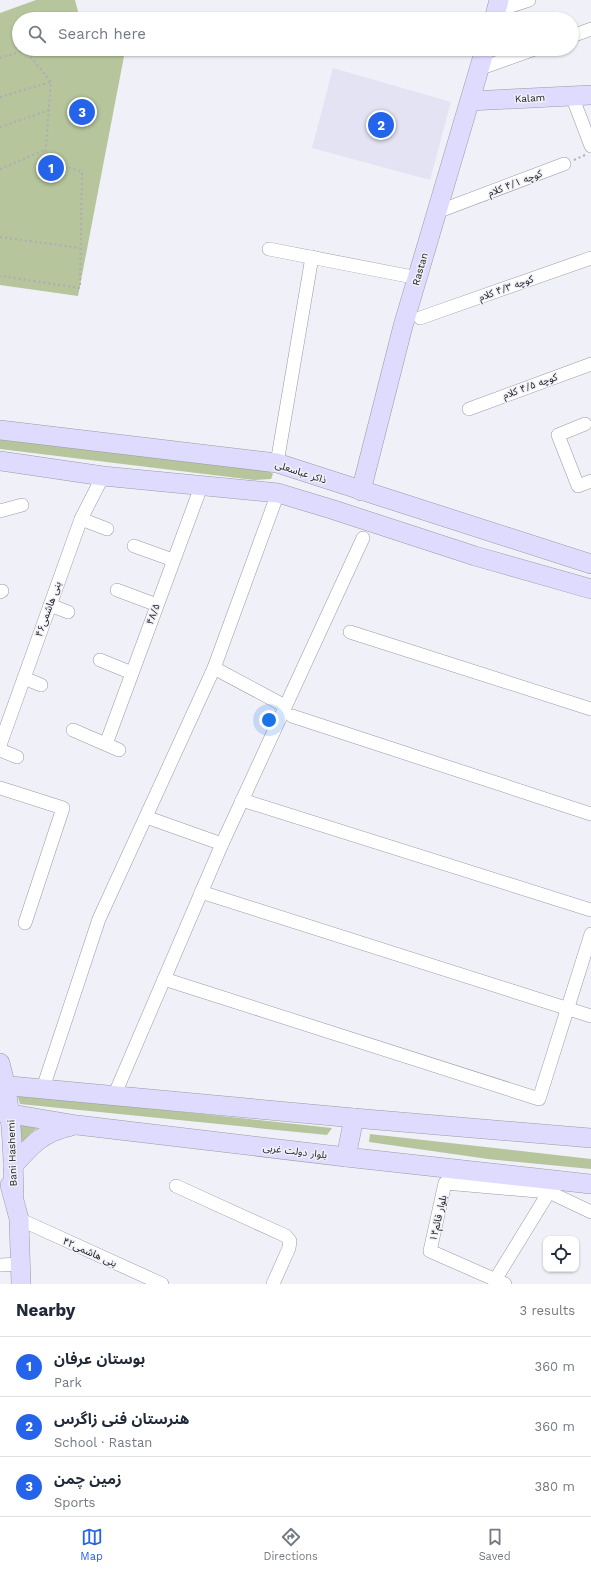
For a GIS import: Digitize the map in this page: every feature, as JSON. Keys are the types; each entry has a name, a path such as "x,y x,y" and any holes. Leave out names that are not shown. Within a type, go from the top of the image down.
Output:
{"street":[{"path":"496,10 529,0"},
{"path":"579,33 591,29"},
{"name":"Rastan","path":"361,491 403,326 483,56"},
{"path":"479,69 515,56"},
{"name":"Kalam","path":"470,101 591,95"},
{"path":"572,96 591,146"},
{"name":"کوچه ۴/۱ کلام","path":"437,212 564,164"},
{"path":"269,249 418,278"},
{"path":"277,463 312,257"},
{"name":"کوچه ۴/۳ کلام","path":"420,318 591,258"},
{"name":"کوچه ۴/۵ کلام","path":"469,409 591,364"},
{"path":"585,424 558,435 578,486 591,481"},
{"name":"ذاکر عباسعلی","path":"0,430 277,463 591,564"},
{"path":"0,461 103,476 202,484 278,493 475,556 591,590"},
{"name":"بنی هاشمی۴۶","path":"0,745 81,519 103,476"},
{"name":"۴۸/۵","path":"106,744 202,484"},
{"path":"43,1088 99,919 214,668 278,493"},
{"path":"0,511 22,505"},
{"path":"81,519 107,529"},
{"path":"475,556 484,530"},
{"path":"114,1096 222,844 242,800 289,711 363,538"},
{"path":"134,546 173,560"},
{"path":"117,590 157,605"},
{"path":"50,605 68,612"},
{"path":"350,632 591,709"},
{"path":"100,660 132,673"},
{"path":"214,668 289,711 591,814"},
{"path":"24,678 41,685"},
{"path":"73,730 119,750"},
{"path":"0,750 17,757"},
{"path":"0,788 63,808 25,923"},
{"path":"242,800 591,910"},
{"path":"146,817 222,844"},
{"path":"201,892 591,1016"},
{"path":"164,979 539,1099 591,934"},
{"name":"Bani Hashemi","path":"0,1063 3,1085 10,1188 19,1219 21,1284"},
{"path":"3,1085 354,1118 591,1138"},
{"name":"بلوار دولت غربی","path":"5,1113 77,1125 591,1184"},
{"path":"346,1157 354,1118"},
{"path":"7,1160 29,1147 43,1136 58,1129 77,1125"},
{"name":"بلوار قائم۱۴","path":"500,1282 430,1251 445,1183 549,1192"},
{"path":"176,1186 286,1236 290,1241 289,1248 273,1284"},
{"path":"500,1282 549,1192 591,1212"},
{"name":"بنی هاشمی۴۲","path":"19,1219 162,1284"},
{"path":"0,1265 20,1264"}],"path":[{"path":"0,58 12,54"},
{"path":"0,276 80,288 82,172 45,159 52,82 30,56"},
{"path":"0,97 52,82"},
{"path":"0,127 49,110"},
{"path":"0,169 46,150"},
{"path":"564,164 591,152"},
{"path":"0,237 80,248"}],"shaded area":[{"path":"333,68 451,102 430,180 312,148"}],"green space":[{"path":"36,0 75,0 78,12 12,12 12,56 124,56 78,296 0,285 0,13"},
{"path":"0,439 267,470 273,474 271,479 254,480 0,449"},
{"path":"17,1094 332,1128 327,1135 20,1104"},
{"path":"19,1120 42,1124 30,1134 22,1145"},
{"path":"370,1134 591,1159 591,1169 488,1159 369,1142"}],"place":[{"name":"زمین چمن","path":"82,112"},
{"name":"هنرستان فنی زاگرس","path":"381,125"},
{"name":"بوستان عرفان","path":"51,168"}]}
